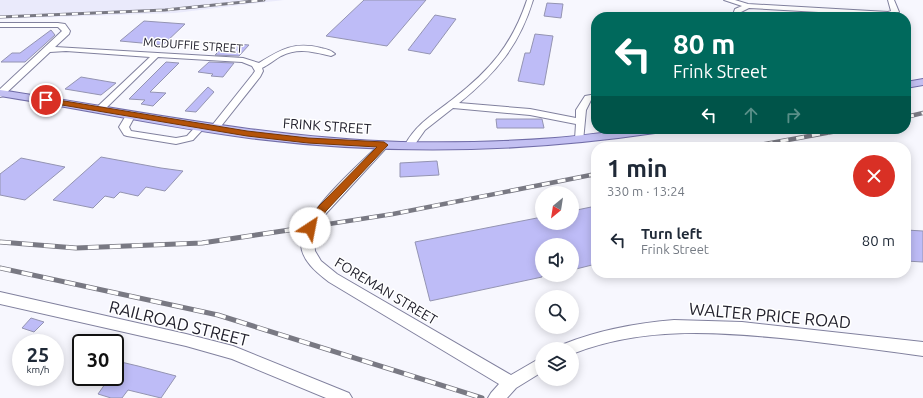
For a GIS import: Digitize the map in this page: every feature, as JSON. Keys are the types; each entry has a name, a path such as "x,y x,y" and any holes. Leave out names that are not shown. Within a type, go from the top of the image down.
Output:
{"main road":[{"path":"911,84 923,82"},
{"name":"FRINK STREET","path":"0,94 215,128 308,140 384,145 521,144 618,134"}],"street":[{"path":"410,145 412,139 421,128 488,74 510,50 519,32 530,0"},
{"path":"727,0 748,6 853,12"},
{"path":"891,0 895,12"},
{"path":"738,12 748,6"},
{"path":"0,25 58,25 65,28 65,34 0,94"},
{"path":"258,67 278,54 291,49 321,50 331,54"},
{"name":"MCDUFFIE STREET","path":"49,50 157,54 243,60 255,64 258,67 257,75 215,128"},
{"path":"100,109 157,54"},
{"path":"580,139 581,110 588,98 591,98"},
{"path":"450,105 530,112 580,122"},
{"path":"132,114 124,127 127,133 176,141 190,138 201,126"},
{"name":"FOREMAN STREET","path":"384,145 317,216 310,228 306,242 312,258 317,266 333,278 511,382"},
{"name":"RAILROAD STREET","path":"0,298 186,340 233,353 344,398"},
{"name":"WALTER PRICE ROAD","path":"579,346 618,333 656,326 715,325 923,350"},
{"path":"496,398 511,382 535,368"}],"shaded area":[{"path":"0,0 284,0 175,13 0,19"}],"building":[{"path":"364,0 426,0 387,46 326,36"},
{"path":"547,3 563,4 561,18 544,16"},
{"path":"435,15 456,19 430,54 408,50"},
{"path":"144,21 185,24 163,45 120,41"},
{"path":"51,30 55,35 25,62 1,62 12,53 20,53"},
{"path":"535,34 553,36 544,85 518,81 525,53 530,53"},
{"path":"227,43 249,45 239,56 215,55"},
{"path":"166,62 179,63 150,92 166,93 153,106 141,104 145,100 129,99"},
{"path":"209,62 234,63 223,77 211,76 213,74 198,72"},
{"path":"81,77 116,83 101,95 65,89"},
{"path":"208,87 214,92 196,112 185,111"},
{"path":"496,119 542,119 544,128 497,128"},
{"path":"101,157 183,171 165,191 146,187 138,196 120,192 114,198 105,196 93,208 53,200"},
{"path":"21,158 65,167 25,200 0,195 0,174"},
{"path":"437,161 439,175 400,177 400,163"},
{"path":"591,207 591,265 579,268 579,238 535,238 535,278 430,301 415,242 535,218 535,230 579,230 579,210"},
{"path":"911,230 923,231 923,262 911,261"},
{"path":"31,318 44,322 34,332 22,328"},
{"path":"124,363 176,376 161,398 128,390 122,398 111,398 98,394 104,386 124,386"}],"railway":[{"path":"0,17 165,10 264,0"},
{"path":"911,116 923,113"},
{"path":"776,142 820,134"},
{"path":"290,230 393,214 591,175"},
{"path":"0,242 76,248 202,243 296,229"},
{"path":"0,268 218,315 482,398"}],"route":[{"path":"46,100 247,134 350,144 384,145 322,209 310,228"}]}
